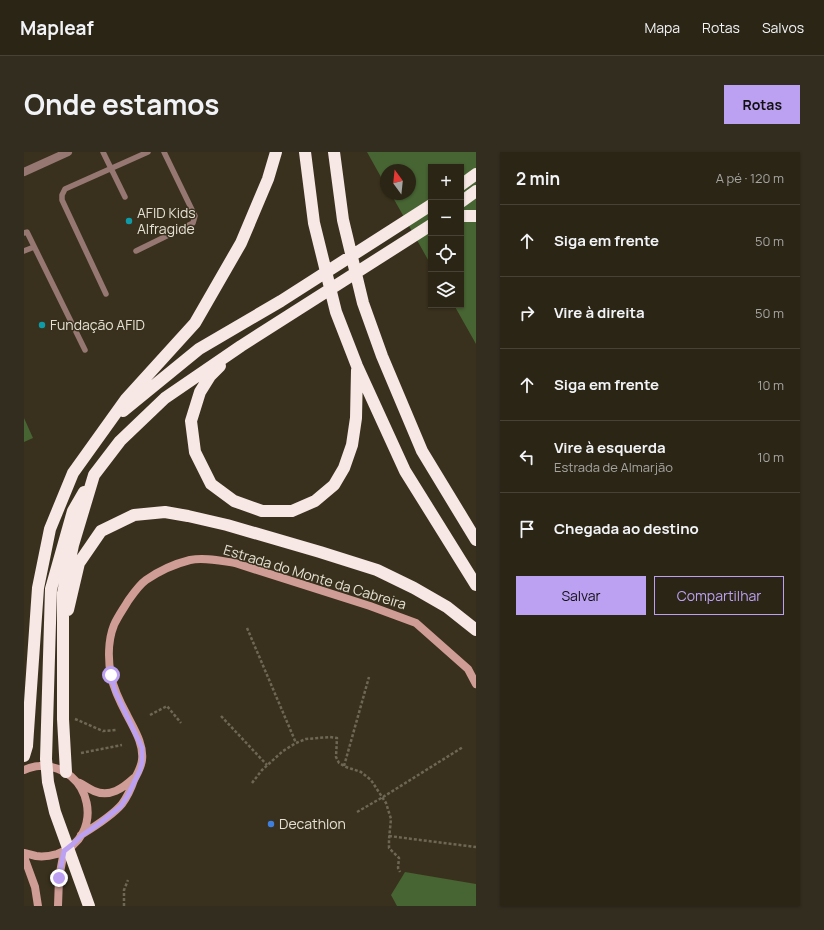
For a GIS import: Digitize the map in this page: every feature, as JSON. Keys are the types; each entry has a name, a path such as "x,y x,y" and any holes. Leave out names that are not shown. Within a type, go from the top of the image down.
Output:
{"highway":[{"path":"24,756 27,746 38,588 50,529 73,473 126,399 194,323 240,243 268,179 276,152"},
{"path":"305,152 314,223 336,312 357,366 405,471 476,585"},
{"path":"334,152 343,220 363,303 382,356 422,451 476,540"},
{"path":"464,183 476,174"},
{"path":"464,200 476,191"},
{"path":"110,422 199,349 281,301 428,207"},
{"path":"464,216 476,216"},
{"path":"89,906 55,812 48,782 46,759 52,589 73,511 94,476 120,441 165,398 240,346 428,227"},
{"path":"240,346 210,376 200,392 191,421 195,452 211,484 234,501 262,511 292,511 314,501 334,485 344,468 352,445 356,418 357,366"},
{"path":"71,776 63,719 63,593 73,545 94,476"},
{"path":"63,635 78,563 101,531 134,515 165,512 227,525 377,570 414,588 447,608 476,630"}],"street":[{"path":"24,172 68,152"},
{"name":"Estrada do Monte da Cabreira","path":"64,851 81,836 121,806 140,770 142,762 142,748 115,691 111,675 110,642 115,623 136,591 145,581 164,569 192,560 213,559 235,563 370,606 416,623 468,669 476,684"},
{"path":"24,770 38,766 53,767 71,776 94,791 104,794 111,793 124,787 136,776"},
{"path":"71,776 83,790 87,801 88,813 86,824 81,836"},
{"path":"24,852 36,856 50,856 64,851"},
{"path":"58,906 59,878 64,851"},
{"path":"24,857 35,888 38,906"}],"lane":[{"path":"103,152 126,197"},
{"path":"106,294 62,200 62,194 65,189 148,152"},
{"path":"136,251 193,223 194,216 164,152"},
{"path":"24,233 27,232 85,350"},
{"path":"24,251 34,247"}],"path":[{"path":"247,628 296,743"},
{"path":"344,766 369,677"},
{"path":"150,715 167,706 181,723"},
{"path":"221,716 267,765"},
{"path":"75,719 103,731 116,730"},
{"path":"252,783 267,765 283,751 296,743 306,739 330,736 337,738 336,757 339,763 361,772 371,780 386,803 391,819 389,836 390,848 399,858 398,868 400,872"},
{"path":"81,753 122,745"},
{"path":"357,812 463,747"},
{"path":"389,836 476,847"},
{"path":"124,906 124,890 128,880"}],"green space":[{"path":"367,152 476,152 476,344 456,308 464,308 464,164 428,164 428,260 394,200 416,200 416,164 380,164 380,175"},
{"path":"24,418 33,438 24,442"},
{"path":"405,872 476,884 476,906 397,906 391,895"}],"place":[{"name":"AFID Kids Alfragide","path":"129,221"},
{"name":"Fundação AFID","path":"42,325"},
{"name":"Decathlon","path":"271,824"}],"route":[{"path":"59,878 64,851 81,836 121,806 140,770 142,762 142,748 115,691 111,675"}]}
